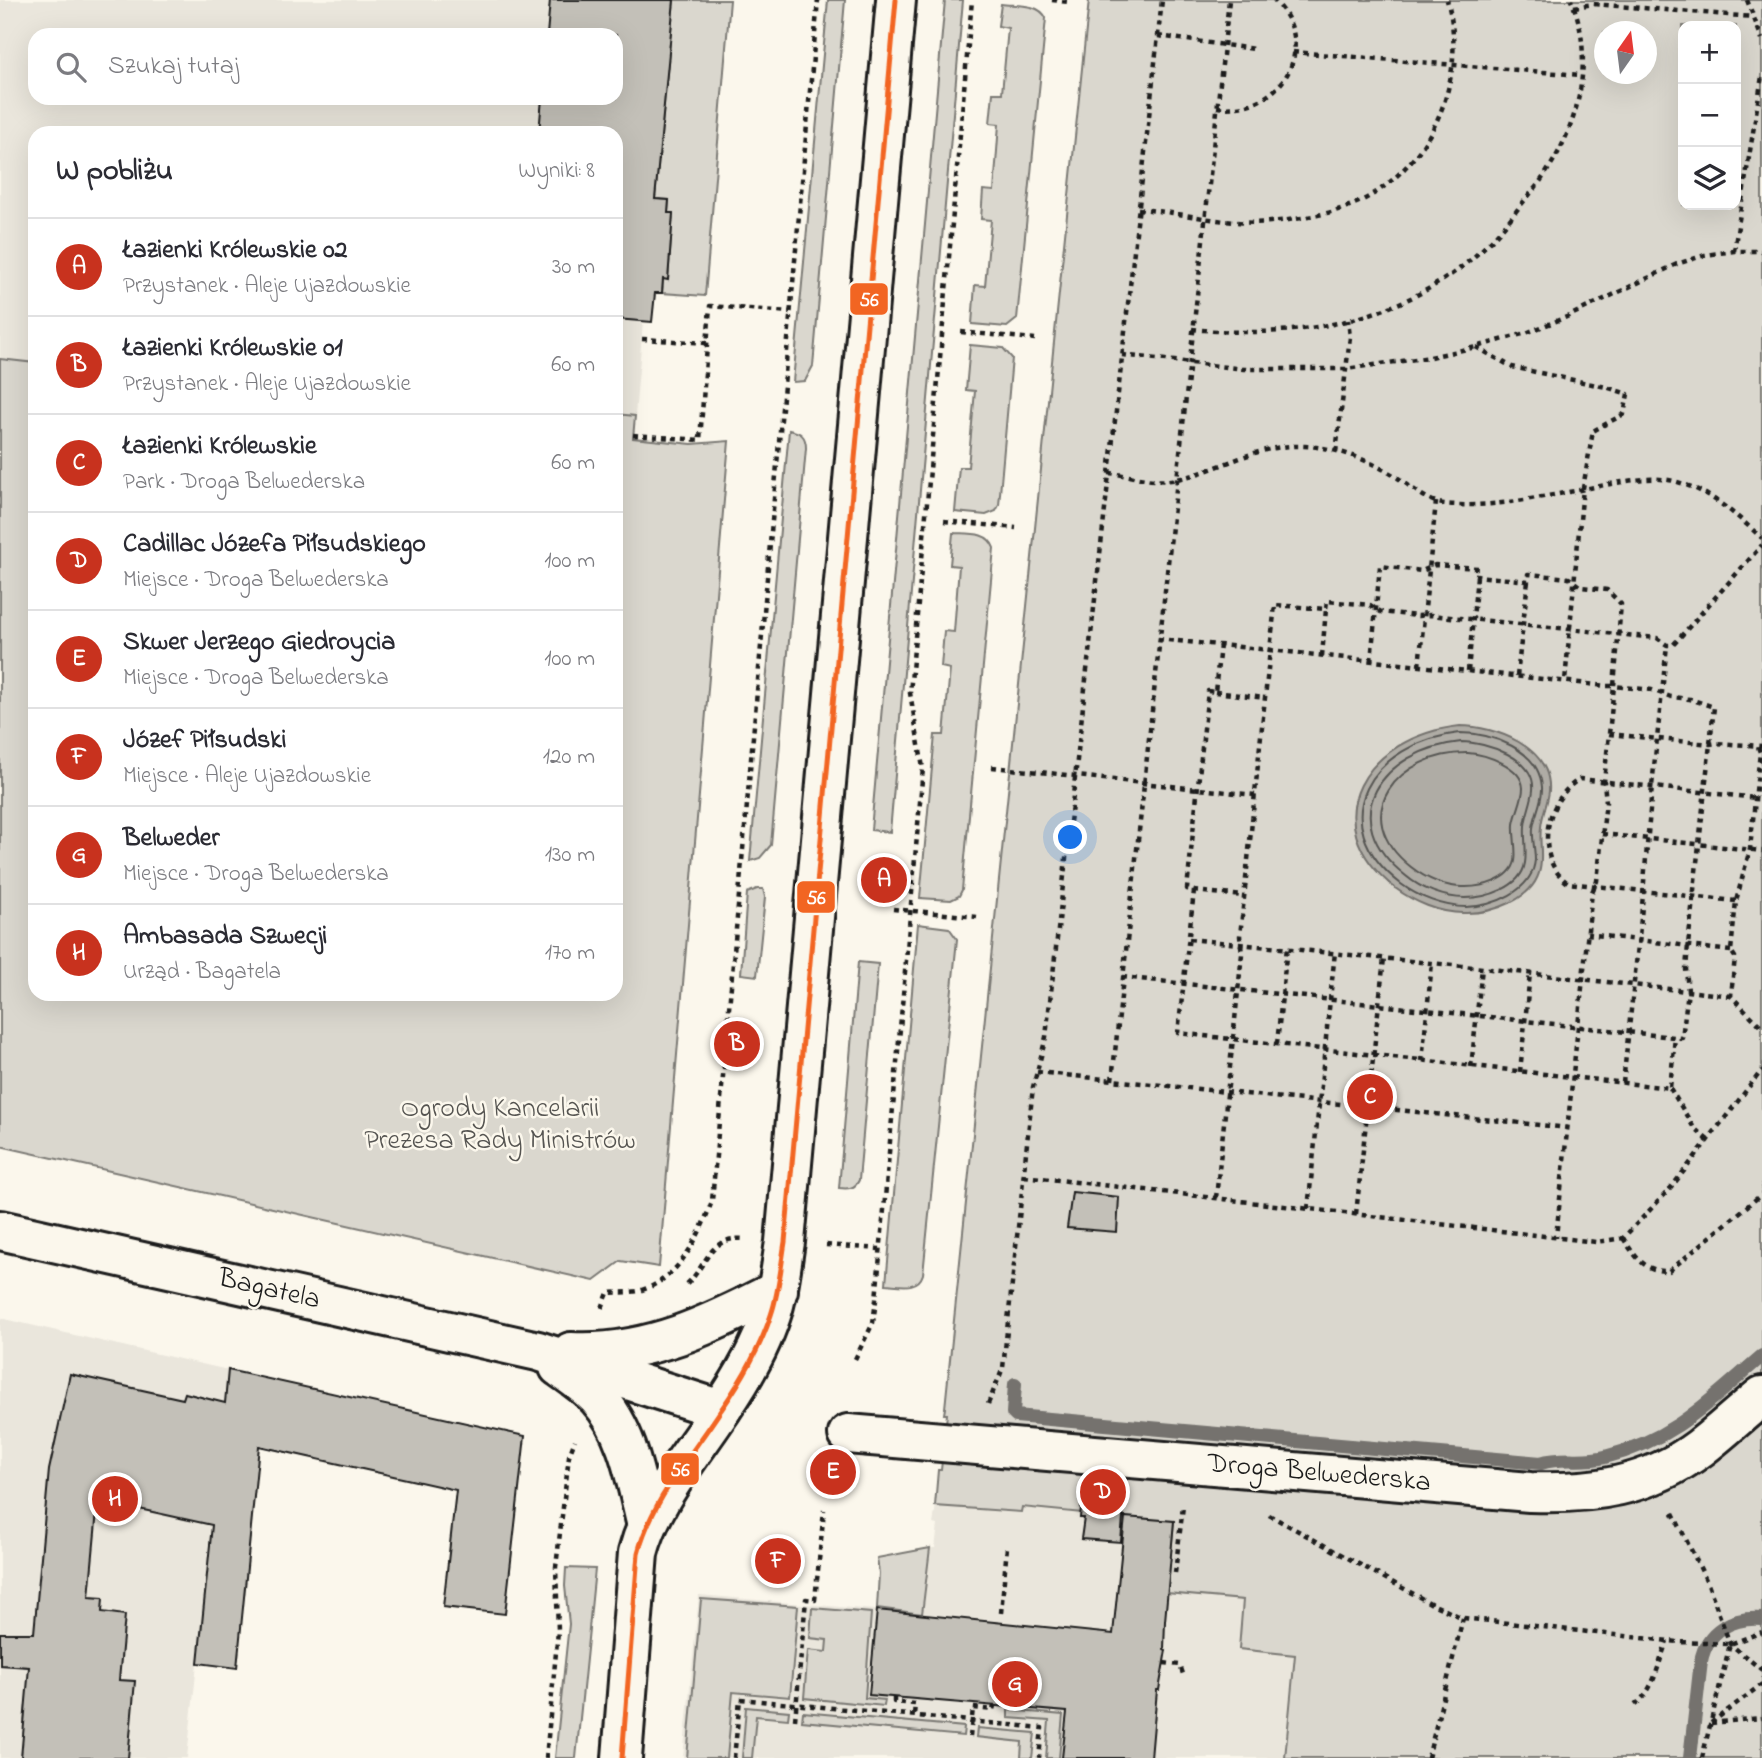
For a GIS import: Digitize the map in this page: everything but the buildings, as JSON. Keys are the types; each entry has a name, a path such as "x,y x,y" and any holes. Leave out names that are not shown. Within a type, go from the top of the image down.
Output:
{"street":[{"path":"622,1758 638,1553 647,1526 671,1483 721,1410 761,1341 778,1290 788,1208 896,0"},
{"name":"Bagatela","path":"0,1230 537,1351 721,1410"},
{"name":"Bagatela","path":"537,1351 607,1352 656,1343 720,1320 778,1290"},
{"path":"537,1351 597,1397 612,1418 624,1440 647,1526"},
{"name":"Droga Belwederska","path":"848,1434 1530,1492 1577,1493 1619,1486 1655,1475 1699,1449 1762,1396"}],"path":[{"path":"598,1319 608,1293 640,1291 660,1282 676,1267 703,1225 712,1200 818,0"},
{"path":"855,1359 873,1323 911,911 923,768 910,693 972,0"},
{"path":"1052,0 1069,2"},
{"path":"999,1378 1003,1368 1037,1072 1045,1037 1162,0"},
{"path":"1112,1080 1228,0"},
{"path":"1217,107 1242,108 1256,104 1270,96 1289,72 1293,52 1292,27 1286,14 1274,0"},
{"path":"1138,209 1218,220 1262,222 1310,217 1350,205 1382,188 1408,166 1430,135 1447,95 1453,37 1447,0"},
{"path":"1192,329 1248,334 1301,329 1377,312 1426,290 1454,273 1490,242 1538,185 1557,154 1577,105 1582,48 1571,0"},
{"path":"1747,0 1762,39"},
{"path":"1574,7 1593,4 1753,17"},
{"path":"1158,36 1254,49"},
{"path":"1293,52 1581,75"},
{"path":"1734,251 1762,76"},
{"path":"1122,355 1244,369 1346,369 1476,347 1526,333 1569,316 1677,264 1705,255 1762,251"},
{"path":"633,435 700,440 710,306 790,312"},
{"path":"1336,452 1350,337 1348,320"},
{"path":"961,332 1035,339"},
{"path":"642,338 708,343"},
{"path":"1476,347 1512,367 1628,394 1624,414 1593,431 1583,488 1565,681"},
{"path":"1109,472 1175,480 1240,456 1272,448 1305,446 1336,452 1379,467 1436,502 1456,505 1536,498 1628,480 1658,479 1673,481 1705,493 1762,538"},
{"path":"1419,666 1436,502"},
{"path":"944,521 1016,528"},
{"path":"1322,656 1327,601 1370,605 1381,612 1657,638 1667,645 1673,645 1762,545"},
{"path":"1371,661 1380,566 1422,570 1435,565 1478,568 1468,671"},
{"path":"1517,676 1528,574 1569,578 1581,587 1607,590 1621,604 1604,782 1606,802 1597,881 1592,886 1556,1237"},
{"path":"1478,576 1528,581"},
{"path":"1216,1198 1275,605 1326,610"},
{"path":"1122,978 1682,1038 1688,991 1688,946 1714,707 1652,690 1158,639"},
{"path":"1215,692 1220,645"},
{"path":"1623,1083 1667,645"},
{"path":"1244,896 1187,890 1208,691 1265,698"},
{"path":"1609,734 1760,747 1750,849 1736,901 1731,951 1735,957 1731,996"},
{"path":"992,767 1255,795"},
{"path":"1736,901 1568,883 1560,877 1550,859 1548,830 1556,801 1570,784 1580,779 1756,798"},
{"path":"1602,834 1762,851"},
{"path":"1195,891 1178,1033 1670,1088"},
{"path":"892,909 977,917"},
{"path":"1587,934 1731,951"},
{"path":"1189,939 1335,952 1731,996 1762,1027"},
{"path":"1277,1044 1287,947"},
{"path":"1308,1209 1335,952"},
{"path":"1356,1214 1384,958"},
{"path":"1422,1061 1432,963"},
{"path":"1471,1067 1482,968"},
{"path":"1520,1072 1530,973"},
{"path":"1675,1037 1670,1088 1694,1128 1709,1141"},
{"path":"1024,1177 1597,1242 1623,1238 1670,1189 1762,1070"},
{"path":"1037,1072 1568,1128"},
{"path":"1623,1238 1643,1266 1669,1271 1762,1194"},
{"path":"685,1286 712,1250 721,1242 734,1238"},
{"path":"829,1245 880,1249"},
{"path":"546,1758 558,1631 555,1588 557,1556 569,1456 576,1437"},
{"path":"1175,1573 1187,1463"},
{"path":"1267,1470 1265,1506 1268,1514 1432,1604 1463,1618 1667,1641 1730,1644 1762,1632"},
{"path":"795,1720 806,1599 815,1600 824,1510"},
{"path":"1678,1524 1708,1584 1730,1644 1762,1670"},
{"path":"1001,1613 1007,1547"},
{"path":"1428,1758 1463,1618"},
{"path":"1635,1705 1645,1697 1651,1687 1667,1641"},
{"path":"1702,1758 1730,1644"},
{"path":"1164,1663 1180,1665 1184,1677"},
{"path":"1711,1724 1762,1684"},
{"path":"894,1698 894,1702 915,1704 914,1716"},
{"path":"734,1758 740,1699 1042,1728 1039,1758"},
{"path":"970,1737 973,1708 993,1710 994,1706"},
{"path":"1711,1724 1762,1718"}],"shaded area":[{"path":"0,0 730,0 705,296 655,293 652,322 643,322 635,416 623,415 623,126 28,126 28,362 0,359"},
{"path":"0,1318 228,1370 187,1758 0,1758"},
{"path":"936,1505 1020,1512 1021,1507 1174,1522 1217,1597 1263,1602 1393,1758 683,1758 699,1595 923,1614 930,1548 935,1548 938,1525 933,1524"}],"green space":[{"path":"674,0 730,0 705,296 662,293 663,279 668,279 673,214 668,213 669,200 655,199"},
{"path":"828,0 845,0 813,366 805,381 793,382"},
{"path":"945,0 963,0 890,832 871,830"},
{"path":"1089,0 1762,0 1762,1758 1285,1758 1295,1655 1239,1649 1243,1600 1167,1593 1174,1522 1022,1507 1021,1512 935,1506 947,1414 944,1414"},
{"path":"1001,4 1033,8 1043,13 1046,18 1017,319 1007,327 972,324 975,285 985,286 991,220 981,219 983,190 994,191 999,124 990,123 993,93 1002,93 1008,28 998,26"},
{"path":"970,345 1003,348 1012,358 999,505 996,511 986,515 955,512 959,467 968,467 975,391 966,390"},
{"name":"Ogrody Kancelarii Prezesa Rady Ministrów","path":"0,359 28,362 28,1001 623,1001 623,415 635,416 633,438 692,444 729,441 659,1267 621,1261 594,1281 0,1146"},
{"path":"789,430 802,435 806,448 771,845 760,858 750,861"},
{"path":"953,533 983,536 994,548 962,890 959,896 951,900 920,898 935,735 944,735 950,669 941,667 944,631 954,632 959,566 950,565"},
{"path":"763,889 765,897 757,976 741,974 747,893"},
{"path":"918,924 949,928 957,939 923,1274 921,1279 913,1284 886,1284"},
{"path":"858,962 878,964 859,1180 853,1187 839,1188"},
{"path":"930,1548 922,1614 877,1608 877,1558"},
{"path":"566,1568 595,1569 576,1758 555,1758 569,1624"},
{"path":"701,1599 798,1606 790,1697 733,1692 727,1758 687,1758"},
{"path":"812,1608 871,1613 865,1698 885,1700 884,1706 804,1698 808,1650 826,1652 827,1640 810,1638"},
{"path":"746,1707 789,1711 788,1719 756,1716 752,1758 742,1758"},
{"path":"1008,1710 1063,1715 1059,1758 1046,1758 1049,1721 1008,1718"},
{"path":"803,1712 964,1727 963,1736 802,1721"},
{"path":"977,1728 1035,1733 1032,1758 1021,1758 1022,1742 976,1737"}],"water":[{"path":"1460,726 1489,730 1519,742 1541,762 1549,791 1542,822 1541,864 1536,880 1520,897 1510,903 1474,913 1436,909 1395,888 1370,862 1356,835 1354,809 1361,785 1376,764 1399,746 1427,733"}],"waterway":[{"path":"1015,1384 1013,1413 1016,1416 1541,1463 1605,1457 1652,1440 1690,1417 1762,1356"},
{"path":"1690,1758 1704,1650 1715,1634 1731,1623 1762,1619"}],"transit line":[{"name":"56","path":"622,1758 638,1553 644,1533 674,1478 749,1364 771,1315 780,1279 896,0"}],"place":[{"name":"Łazienki Królewskie 02","path":"884,880"},
{"name":"Łazienki Królewskie 01","path":"737,1044"},
{"name":"Łazienki Królewskie","path":"1370,1097"},
{"name":"Skwer Jerzego Giedroycia","path":"833,1472"},
{"name":"Cadillac Józefa Piłsudskiego","path":"1103,1492"},
{"name":"Ambasada Szwecji","path":"115,1499"},
{"name":"Józef Piłsudski","path":"778,1561"},
{"name":"Belweder","path":"1015,1684"}]}
